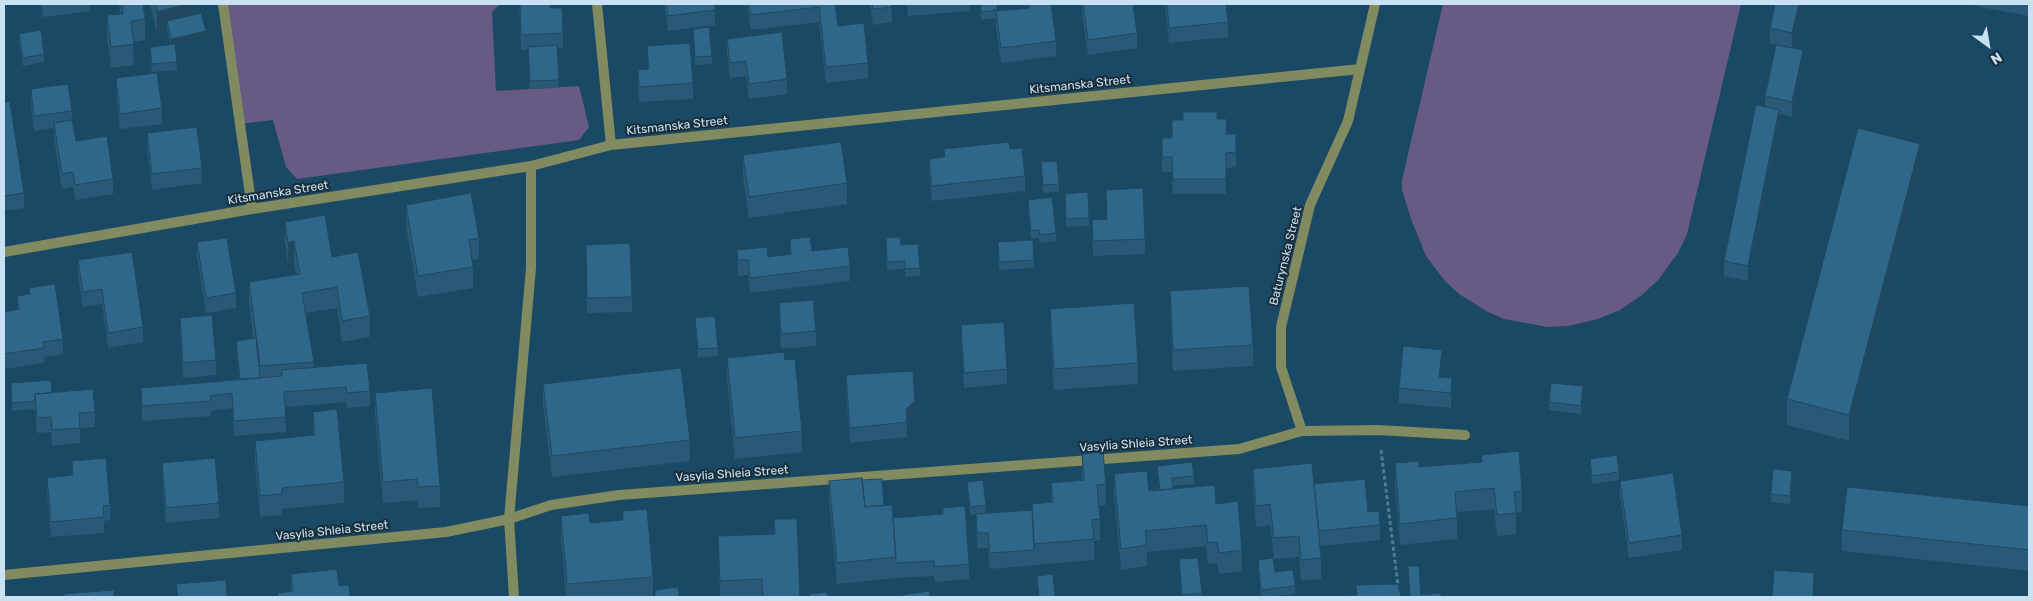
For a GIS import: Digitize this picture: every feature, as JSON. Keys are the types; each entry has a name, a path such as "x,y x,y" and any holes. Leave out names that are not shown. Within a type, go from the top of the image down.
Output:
{"street":[{"path":"223,4 252,210"},
{"path":"597,4 611,145"},
{"name":"Baturynska Street","path":"1302,431 1281,367 1281,327 1310,206 1348,121 1375,4"},
{"name":"Kitsmanska Street","path":"4,252 252,210 532,166 611,145 1360,69"},
{"path":"514,597 509,519 531,268 532,166"},
{"name":"Vasylia Shleia Street","path":"4,575 446,532 509,519 551,505 619,495 1239,449 1302,431 1378,430 1466,435"}],"path":[{"path":"1378,430 1398,587"}],"shaded area":[{"path":"222,4 500,4 492,12 496,91 579,86 589,127 579,140 297,179 286,167 273,120 239,124"},
{"path":"1443,4 1741,4 1687,234 1678,253 1658,280 1642,295 1620,310 1598,319 1568,326 1548,327 1504,319 1486,311 1459,294 1445,281 1426,256 1411,219 1402,190 1402,180"}],"building":[{"path":"122,4 143,4 145,19 131,21 134,44 111,47 107,15 123,14"},
{"path":"155,4 186,4 157,12"},
{"path":"520,4 550,4 550,8 562,8 563,33 521,35"},
{"path":"666,4 715,4 715,10 668,16"},
{"path":"749,4 835,4 838,26 864,23 868,63 826,67 819,7 751,15"},
{"path":"872,4 891,4 892,7 873,9"},
{"path":"981,4 997,4 997,10 981,12"},
{"path":"1029,4 1051,4 1056,41 1001,48 996,11 1030,8"},
{"path":"1083,4 1133,4 1137,33 1088,40"},
{"path":"1167,4 1226,4 1228,22 1169,28"},
{"path":"1775,4 1799,4 1792,33 1770,28"},
{"path":"201,13 206,31 171,39 167,21"},
{"path":"709,27 712,56 695,57 693,29"},
{"path":"41,30 44,54 23,58 19,34"},
{"path":"782,32 787,79 749,84 746,61 730,63 727,39"},
{"path":"690,43 693,83 639,87 638,70 649,69 647,46"},
{"path":"175,44 177,62 152,64 150,47"},
{"path":"557,45 559,80 530,81 528,47"},
{"path":"1776,45 1803,50 1792,102 1765,96"},
{"path":"157,73 162,108 120,114 116,78"},
{"path":"68,84 72,111 34,116 31,89"},
{"path":"4,102 10,102 24,193 4,196"},
{"path":"1756,105 1779,110 1748,266 1724,261"},
{"path":"1183,112 1217,112 1217,119 1227,119 1226,134 1236,134 1236,152 1226,153 1226,179 1173,179 1172,157 1162,157 1162,138 1172,138 1172,120 1183,120"},
{"path":"72,120 76,141 107,136 113,179 75,185 73,172 62,174 54,123"},
{"path":"197,127 202,168 152,174 147,133"},
{"path":"1858,128 1920,144 1849,415 1787,399"},
{"path":"841,142 847,183 749,197 743,155"},
{"path":"1009,142 1010,149 1022,148 1025,176 932,186 929,159 945,157 944,149"},
{"path":"1057,161 1059,184 1043,185 1041,162"},
{"path":"1143,188 1145,239 1093,241 1092,220 1107,219 1106,190"},
{"path":"1088,192 1089,218 1066,219 1065,194"},
{"path":"471,193 479,238 469,240 473,267 418,276 406,205"},
{"path":"1052,197 1056,233 1040,235 1039,230 1031,231 1028,200"},
{"path":"325,215 332,257 358,252 370,316 342,321 337,287 302,293 314,362 260,366 249,282 300,274 294,241 288,243 285,222"},
{"path":"810,237 812,251 848,247 850,266 750,278 748,260 738,260 737,250 767,247 768,257 791,254 790,239"},
{"path":"900,237 901,245 918,244 920,268 905,269 905,261 887,262 886,238"},
{"path":"227,238 236,293 206,298 197,242"},
{"path":"1033,240 1034,260 999,262 998,242"},
{"path":"630,243 632,297 587,298 586,245"},
{"path":"132,252 143,327 108,333 102,289 83,292 78,260"},
{"path":"55,284 63,339 43,342 44,348 4,354 4,312 19,309 17,296 30,294 29,288"},
{"path":"1249,286 1253,345 1173,350 1170,291"},
{"path":"813,300 816,331 781,334 779,303"},
{"path":"1134,303 1138,363 1054,369 1050,309"},
{"path":"212,315 216,360 183,363 180,318"},
{"path":"715,316 718,348 698,349 695,318"},
{"path":"1004,322 1007,369 964,373 961,325"},
{"path":"256,338 260,378 240,379 236,341"},
{"path":"1403,346 1442,350 1439,377 1452,378 1451,393 1399,388"},
{"path":"784,352 785,360 795,359 802,431 735,438 727,358"},
{"path":"367,363 370,391 347,393 346,387 284,392 286,417 234,421 232,393 210,396 211,401 142,406 141,388 282,376 282,370"},
{"path":"681,368 690,440 552,456 543,384"},
{"path":"913,371 915,401 906,409 907,422 850,428 846,375"},
{"path":"51,380 52,393 35,394 35,401 12,403 11,383"},
{"path":"1551,383 1583,386 1581,406 1549,402"},
{"path":"432,388 440,486 418,487 417,479 383,482 375,393"},
{"path":"93,389 95,412 79,413 80,428 52,430 51,417 37,418 35,394"},
{"path":"337,409 344,482 282,488 282,494 260,496 255,441 315,435 313,412"},
{"path":"1519,451 1522,491 1514,492 1516,513 1497,515 1494,488 1455,492 1457,518 1400,524 1395,463 1419,461 1419,467 1482,462 1481,455"},
{"path":"1103,452 1106,484 1097,485 1100,519 1092,520 1094,539 1034,544 1032,504 1053,502 1051,483 1084,480 1082,454"},
{"path":"1617,455 1619,472 1592,476 1590,459"},
{"path":"106,458 110,505 103,506 104,517 51,522 47,478 73,475 72,461"},
{"path":"215,458 219,503 166,508 162,463"},
{"path":"1192,462 1194,476 1172,478 1173,489 1160,490 1157,466"},
{"path":"1312,463 1321,558 1301,560 1299,536 1274,538 1270,504 1256,506 1253,469"},
{"path":"1773,469 1792,471 1790,496 1771,494"},
{"path":"1147,471 1149,491 1215,485 1216,504 1238,501 1242,550 1219,553 1217,542 1208,543 1206,525 1145,531 1147,545 1121,549 1114,474"},
{"path":"1673,473 1682,535 1629,543 1620,481"},
{"path":"862,478 865,507 892,505 896,557 837,563 829,481"},
{"path":"882,479 884,505 865,507 862,480"},
{"path":"1365,479 1368,512 1379,511 1380,525 1319,531 1314,484"},
{"path":"983,480 986,505 970,507 967,482"},
{"path":"1847,487 2029,506 2029,550 1842,530"},
{"path":"965,506 969,564 935,567 934,561 896,563 893,518 943,514 943,508"},
{"path":"647,509 653,577 567,584 561,516 589,513 590,523 623,520 623,511"},
{"path":"1032,510 1034,550 990,553 988,533 977,533 976,514"},
{"path":"774,519 797,519 800,597 763,597 762,579 720,581 718,536 775,534"},
{"path":"1198,558 1202,593 1182,595 1179,559"},
{"path":"1273,558 1275,572 1293,570 1295,586 1261,590 1258,560"},
{"path":"1408,566 1419,566 1421,595 1441,593 1441,597 1410,597"},
{"path":"337,569 339,586 349,585 350,597 278,597 278,593 293,591 291,574"},
{"path":"1774,570 1814,573 1813,597 1772,597"},
{"path":"1053,574 1055,597 1039,597 1037,576"},
{"path":"226,580 227,597 178,597 176,584"},
{"path":"1398,584 1401,597 1327,597 1357,595 1356,585"},
{"path":"678,587 679,597 655,597 655,590"},
{"path":"114,590 114,597 64,597 64,594"},
{"path":"929,591 930,597 902,597 902,595"},
{"path":"827,592 828,597 809,597 809,594"}]}
